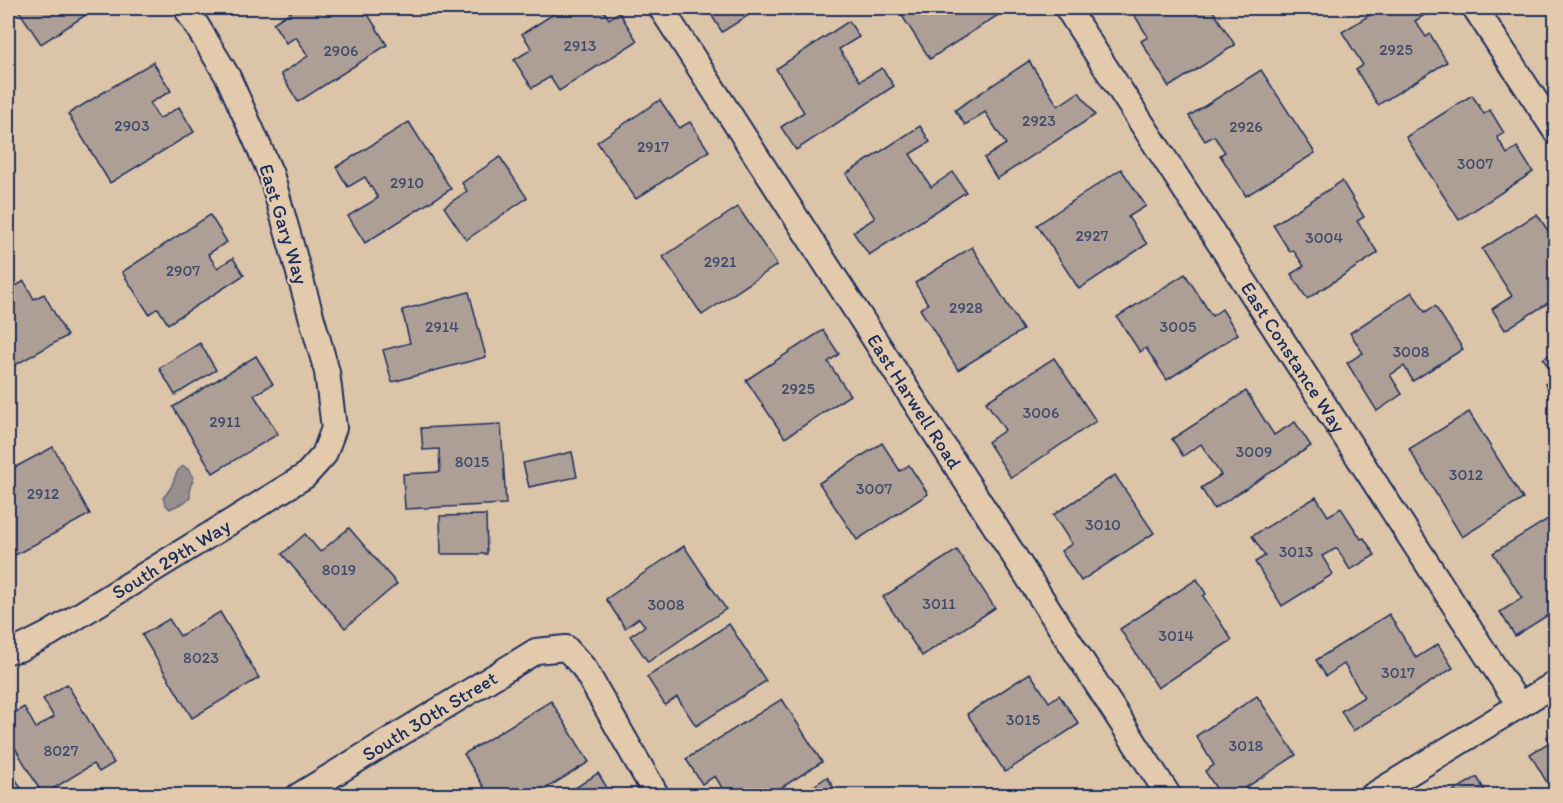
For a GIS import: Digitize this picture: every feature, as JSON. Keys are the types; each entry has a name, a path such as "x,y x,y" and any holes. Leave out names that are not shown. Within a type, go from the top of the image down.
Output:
{"street":[{"name":"East Gary Way","path":"186,8 228,77 271,174 327,372 334,428 324,455"},
{"name":"East Harwell Road","path":"662,8 1169,795"},
{"name":"East Constance Way","path":"1067,8 1519,705"},
{"path":"1475,8 1556,132"},
{"name":"South 29th Way","path":"8,651 19,649 48,634 305,476 324,455"},
{"name":"South 30th Street","path":"298,795 537,651 566,648 584,668 657,795"},
{"path":"1372,795 1556,683"}],"shaded area":[{"path":"183,466 194,478 190,487 190,498 170,509 163,498"}],"building":[{"path":"17,8 94,8 95,9 41,44"},
{"path":"297,8 364,8 387,45 298,102 281,74 308,56 296,37 286,43 273,23"},
{"path":"563,8 602,8 609,19 619,12 637,41 559,91 550,77 532,88 514,60 532,49 522,34"},
{"path":"707,8 760,8 722,32"},
{"path":"897,8 1009,8 930,59"},
{"path":"1130,8 1211,8 1235,45 1169,87 1141,41 1148,37"},
{"path":"1381,8 1426,8 1429,12 1415,21 1426,37 1430,34 1447,62 1378,105 1356,70 1363,65 1342,32"},
{"path":"849,21 859,37 839,49 860,81 882,68 894,86 796,150 781,127 804,112 776,69"},
{"path":"1029,61 1058,106 1079,92 1095,115 997,179 984,158 1006,144 985,112 965,125 955,110"},
{"path":"153,62 171,91 150,103 159,119 179,107 194,132 110,183 68,114"},
{"path":"1261,70 1315,153 1246,196 1220,155 1225,152 1214,136 1205,141 1189,116"},
{"path":"1472,95 1484,114 1490,110 1504,133 1497,137 1507,154 1517,147 1533,172 1459,220 1406,137"},
{"path":"660,100 679,128 690,122 709,151 636,199 597,142"},
{"path":"409,122 451,189 365,243 348,216 378,198 365,177 348,187 336,167"},
{"path":"920,126 930,142 910,154 931,187 953,172 966,192 869,255 853,232 875,218 846,174"},
{"path":"500,157 527,198 466,240 444,207 467,191 462,183"},
{"path":"1121,169 1146,206 1128,217 1147,244 1079,289 1037,225"},
{"path":"1342,181 1364,217 1357,221 1378,253 1307,299 1291,274 1304,266 1293,250 1290,252 1273,225"},
{"path":"738,207 777,265 702,315 663,257"},
{"path":"1537,214 1556,243 1556,298 1505,330 1492,309 1512,296 1482,249"},
{"path":"210,215 227,242 208,254 217,268 233,258 244,275 168,324 158,308 149,314 122,272"},
{"path":"972,247 1023,330 958,370 920,309 928,304 915,283"},
{"path":"1185,274 1212,316 1222,309 1238,334 1167,380 1146,348 1140,352 1117,317"},
{"path":"24,281 34,299 44,294 67,336 8,369 8,291"},
{"path":"469,292 486,357 392,382 383,350 410,343 402,310"},
{"path":"1412,292 1425,312 1435,306 1463,349 1413,381 1404,366 1390,375 1402,394 1377,411 1347,363 1363,353 1350,333"},
{"path":"823,330 839,354 828,362 850,395 785,438 746,380"},
{"path":"200,343 216,370 175,395 159,368"},
{"path":"1556,350 1556,401 1545,384 1555,377 1543,359"},
{"path":"256,356 273,384 254,395 278,434 213,473 173,407"},
{"path":"1054,358 1096,421 1011,478 988,442 1005,430 986,402"},
{"path":"1246,391 1274,435 1295,422 1311,446 1214,509 1201,488 1221,475 1201,444 1183,456 1172,439"},
{"path":"1469,412 1523,499 1462,537 1409,449"},
{"path":"501,424 506,504 405,509 403,474 440,472 439,449 423,450 421,428"},
{"path":"882,443 900,471 909,465 928,494 857,540 819,483"},
{"path":"53,447 90,514 8,559 8,471"},
{"path":"572,452 577,477 529,487 523,463"},
{"path":"1115,475 1154,533 1081,581 1061,551 1072,544 1053,515"},
{"path":"1316,497 1328,516 1341,508 1361,539 1364,538 1375,555 1350,570 1337,548 1322,556 1333,574 1282,606 1255,562 1265,556 1252,536"},
{"path":"1556,514 1556,610 1515,636 1500,612 1522,598 1493,553"},
{"path":"486,515 487,554 441,554 440,516"},
{"path":"349,528 397,584 345,628 282,554 305,534 320,552"},
{"path":"684,546 726,609 648,662 630,636 645,626 639,618 625,628 606,599"},
{"path":"957,550 995,608 922,656 883,597"},
{"path":"1197,579 1206,594 1203,596 1232,640 1158,688 1120,629"},
{"path":"220,612 259,678 192,718 142,635 169,619 180,636"},
{"path":"1389,614 1416,658 1438,644 1453,668 1353,731 1341,711 1364,697 1344,664 1326,676 1316,660"},
{"path":"729,624 766,681 696,726 677,697 665,705 647,677"},
{"path":"1030,673 1049,702 1059,695 1079,724 1005,772 967,714"},
{"path":"67,684 114,763 99,772 93,764 43,795 8,736 8,717 24,707 36,728 54,717 43,699"},
{"path":"1257,696 1296,755 1233,796 1221,796 1205,771 1214,765 1196,736"},
{"path":"782,699 822,762 768,796 727,796 715,776 702,784 686,759"},
{"path":"551,701 589,762 534,796 489,796 464,754"},
{"path":"1556,732 1555,796 1530,754 1550,742 1547,737"},
{"path":"8,766 25,795 24,796 8,796"},
{"path":"598,773 612,796 563,796"},
{"path":"827,777 839,796 799,796"},
{"path":"1477,777 1488,796 1452,796 1450,793"}]}
